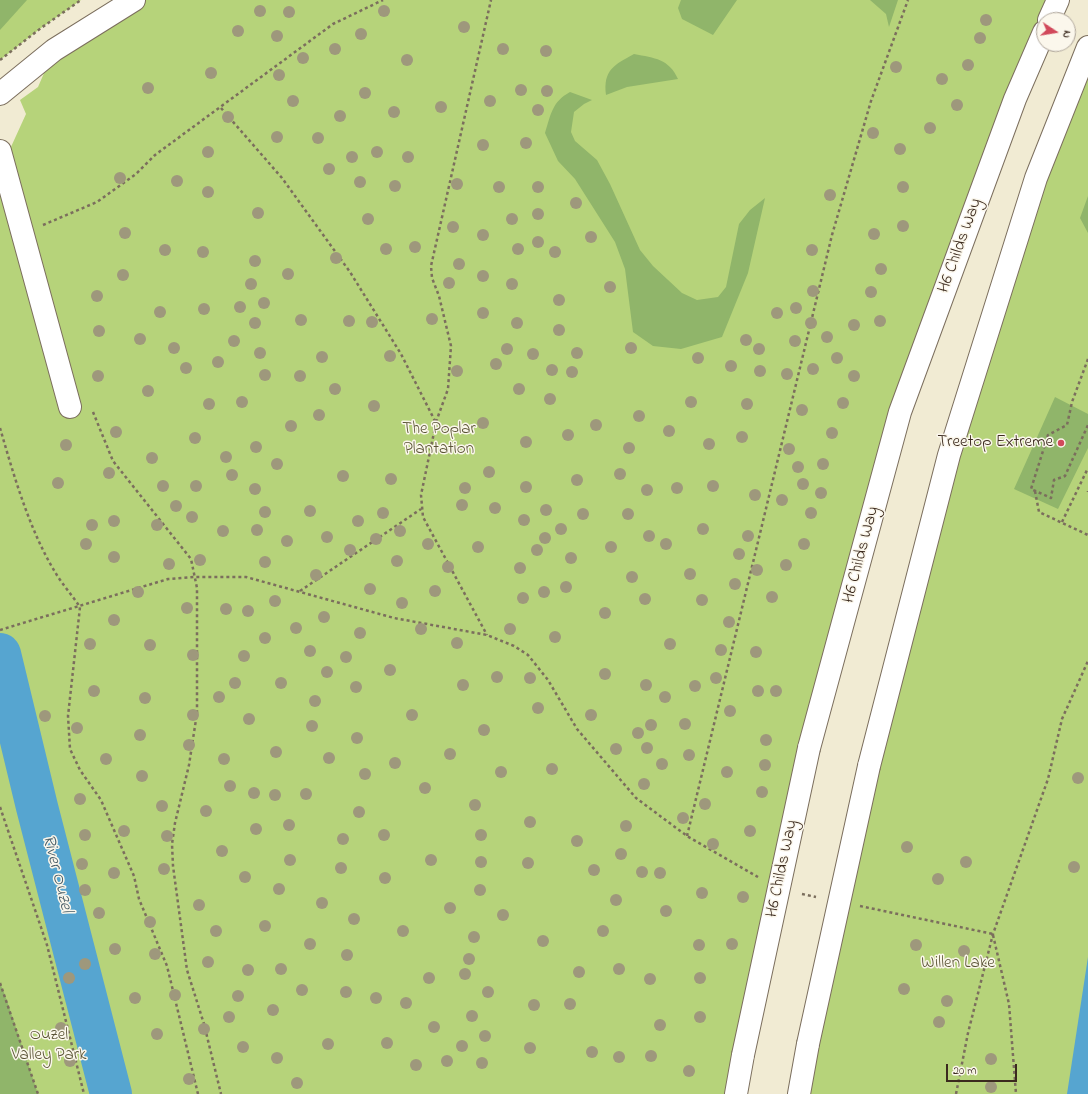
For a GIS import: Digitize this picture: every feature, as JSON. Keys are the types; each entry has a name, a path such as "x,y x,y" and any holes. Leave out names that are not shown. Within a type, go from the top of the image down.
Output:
{"street":[{"path":"0,94 54,50 134,0"},
{"path":"1053,12 1058,0"},
{"path":"799,1094 808,1044 869,766 949,455 1036,178 1088,47"},
{"name":"H6 Childs Way","path":"736,1094 743,1055 810,748 900,412 1014,99 1036,50"},
{"path":"0,151 24,234 69,404"}],"path":[{"path":"0,60 41,28 81,0"},
{"path":"24,234 97,202 136,174 155,155 221,108 332,24 383,0"},
{"path":"487,635 423,518 420,496 436,423 448,389 451,346 439,296 432,278 432,260 491,0"},
{"path":"687,836 832,235 871,101 908,0"},
{"path":"221,108 282,178 350,272 401,354 436,423"},
{"path":"1088,359 1072,402 1067,425 1048,434 1031,489 1051,498 1054,480 1065,476 1088,425"},
{"path":"69,404 80,399 90,406 113,461 191,560 195,577 197,588 197,713 189,765 175,823 172,844 173,866 187,970 204,1024 221,1094"},
{"path":"0,428 14,479 30,521 55,571 80,606 68,716 70,749 80,770 101,800 134,876 139,899 167,966 198,1094"},
{"path":"1062,522 1088,468"},
{"path":"1035,491 1039,512 1088,535"},
{"path":"299,591 421,509"},
{"path":"0,630 168,579 195,577 246,578 299,591 394,618 487,635 514,646 528,655 548,680 577,729 636,798 687,836 759,877"},
{"path":"956,1094 968,1033 993,934 1048,779 1062,719 1088,661"},
{"path":"0,807 47,945 84,1094"},
{"path":"800,894 822,899"},
{"path":"852,905 993,934"},
{"path":"993,934 1009,1004 1016,1094"},
{"path":"0,983 38,1094"}],"green space":[{"path":"0,0 81,0 41,28 0,60"},
{"path":"0,0 27,0 0,30"},
{"name":"The Poplar Plantation","path":"134,0 1058,0 1053,12 1036,12 1036,52 1038,52 900,412 736,1094 0,1094 0,171 26,114 20,100 38,87 54,50"},
{"path":"681,0 737,0 713,35 682,19 678,8"},
{"path":"870,0 898,0 889,27 886,14"},
{"name":"Willen Lake","path":"1088,47 1088,1094 799,1094 949,455"},
{"path":"634,54 655,58 666,63 678,79 627,87 606,95 606,80 611,69"},
{"path":"570,92 592,100 574,112 571,132 575,141 597,160 610,184 640,250 653,266 682,293 697,300 718,297 726,287 739,224 750,210 765,198 748,273 722,337 681,349 653,346 633,332 625,269 615,242 575,179 558,161 545,133 556,104"},
{"path":"1088,196 1088,233 1080,218"},
{"path":"1055,397 1088,414 1088,448 1058,509 1014,489"},
{"path":"0,983 5,995 38,1094 0,1094"}],"water":[{"path":"1088,957 1088,1094 1067,1094"}],"waterway":[{"name":"River Ouzel","path":"0,654 37,807 111,1094"}],"place":[{"name":"Treetop Extreme","path":"1061,443"}],"park label":[{"name":"Ouzel Valley Park","path":"49,1046"}]}
